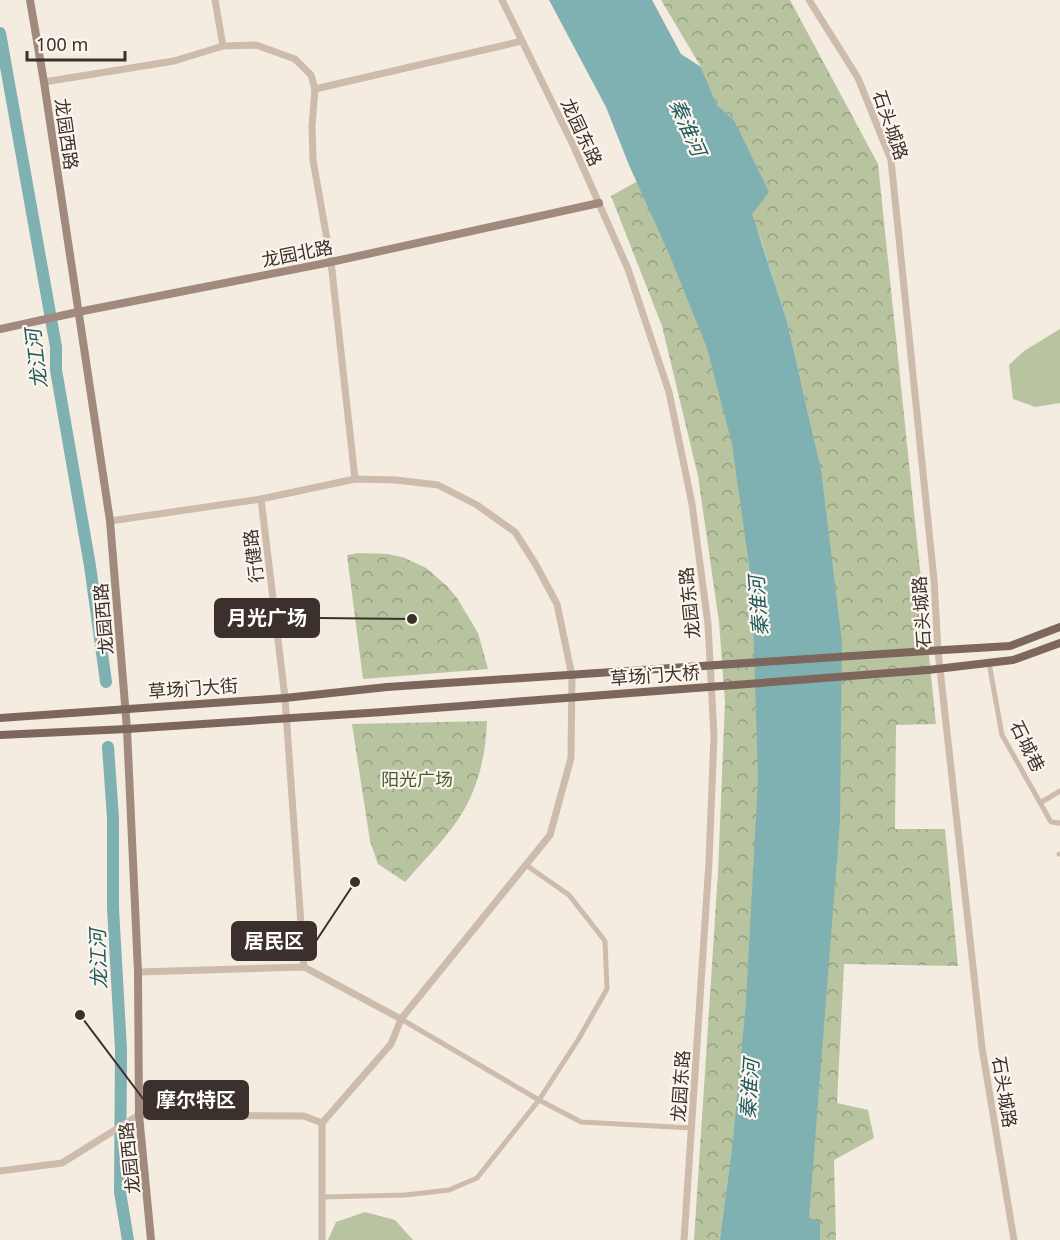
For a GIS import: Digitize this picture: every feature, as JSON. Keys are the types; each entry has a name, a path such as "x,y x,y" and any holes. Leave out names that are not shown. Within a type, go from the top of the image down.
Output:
{"main road":[{"name":"龙园西路","path":"30,0 110,521 126,709 138,972 139,1115 151,1240"},
{"name":"龙园北路","path":"0,329 330,262 599,203"},
{"path":"938,651 1010,646 1060,627"},
{"path":"941,670 1013,660 1060,643"},
{"name":"草场门大桥","path":"387,687 938,651"},
{"name":"草场门大桥","path":"383,712 941,670"},
{"name":"草场门大街","path":"0,718 285,698 387,687"},
{"name":"草场门大街","path":"0,735 383,712"}],"street":[{"path":"215,0 223,46"},
{"name":"龙园东路","path":"502,0 574,147 628,269 669,392 692,504 708,624 714,736 709,862 684,1240"},
{"name":"石头城路","path":"809,0 858,78 891,160 934,580 938,651 982,1048 1014,1240"},
{"path":"315,89 522,41"},
{"path":"44,82 174,61 223,46 256,45 295,59 311,75 315,89 312,126 313,160 330,262 355,479"},
{"path":"110,521 261,499 355,479 396,480 438,485 477,505 515,532 557,604 572,676 571,758 550,835 401,1019 391,1044 322,1123 322,1240"},
{"name":"行健路","path":"261,499 285,698 304,968"},
{"name":"石城巷","path":"989,663 1002,735 1051,822 1060,823"},
{"path":"1040,803 1060,791"},
{"path":"322,1197 405,1195 449,1190 477,1178 539,1100 578,1040 607,989 605,941 569,894 526,865"},
{"path":"138,972 304,968 401,1019 581,1122 692,1128"},
{"path":"0,1171 62,1162 139,1115 304,1116 322,1123"}],"green space":[{"path":"661,0 790,0 878,164 936,724 896,725 895,829 945,829 958,966 844,964 837,1103 868,1110 874,1138 834,1160 836,1240 694,1240 718,873 725,702 719,622 698,476 662,326 611,196 636,182 752,214 734,120 717,105 701,67","holes":["758,231 787,321 816,448"]},
{"path":"1060,329 1060,403 1035,407 1013,399 1009,365 1024,351"},
{"path":"388,554 405,558 426,568 447,586 478,633 488,669 363,679 347,555"},
{"name":"阳光广场","path":"487,721 480,771 466,807 447,835 405,882 378,864 370,841 352,724"},
{"path":"365,1212 395,1220 413,1240 328,1240 336,1222"}],"water":[{"name":"秦淮河","path":"549,0 652,0 681,54 701,67 717,105 734,120 769,192 752,214 787,321 821,470 842,642 840,821 809,1218 820,1221 820,1240 720,1240 732,1150 746,1002 758,779 752,586 732,444 707,348 606,107"}],"waterway":[{"name":"龙江河","path":"0,33 56,347 56,370 90,566 106,682"},
{"name":"龙江河","path":"108,747 113,818 113,908 121,1050 120,1192 128,1240"}],"place":[{"name":"月光广场","path":"412,619"},
{"name":"居民区","path":"355,882"},
{"name":"摩尔特区","path":"80,1015"}]}
